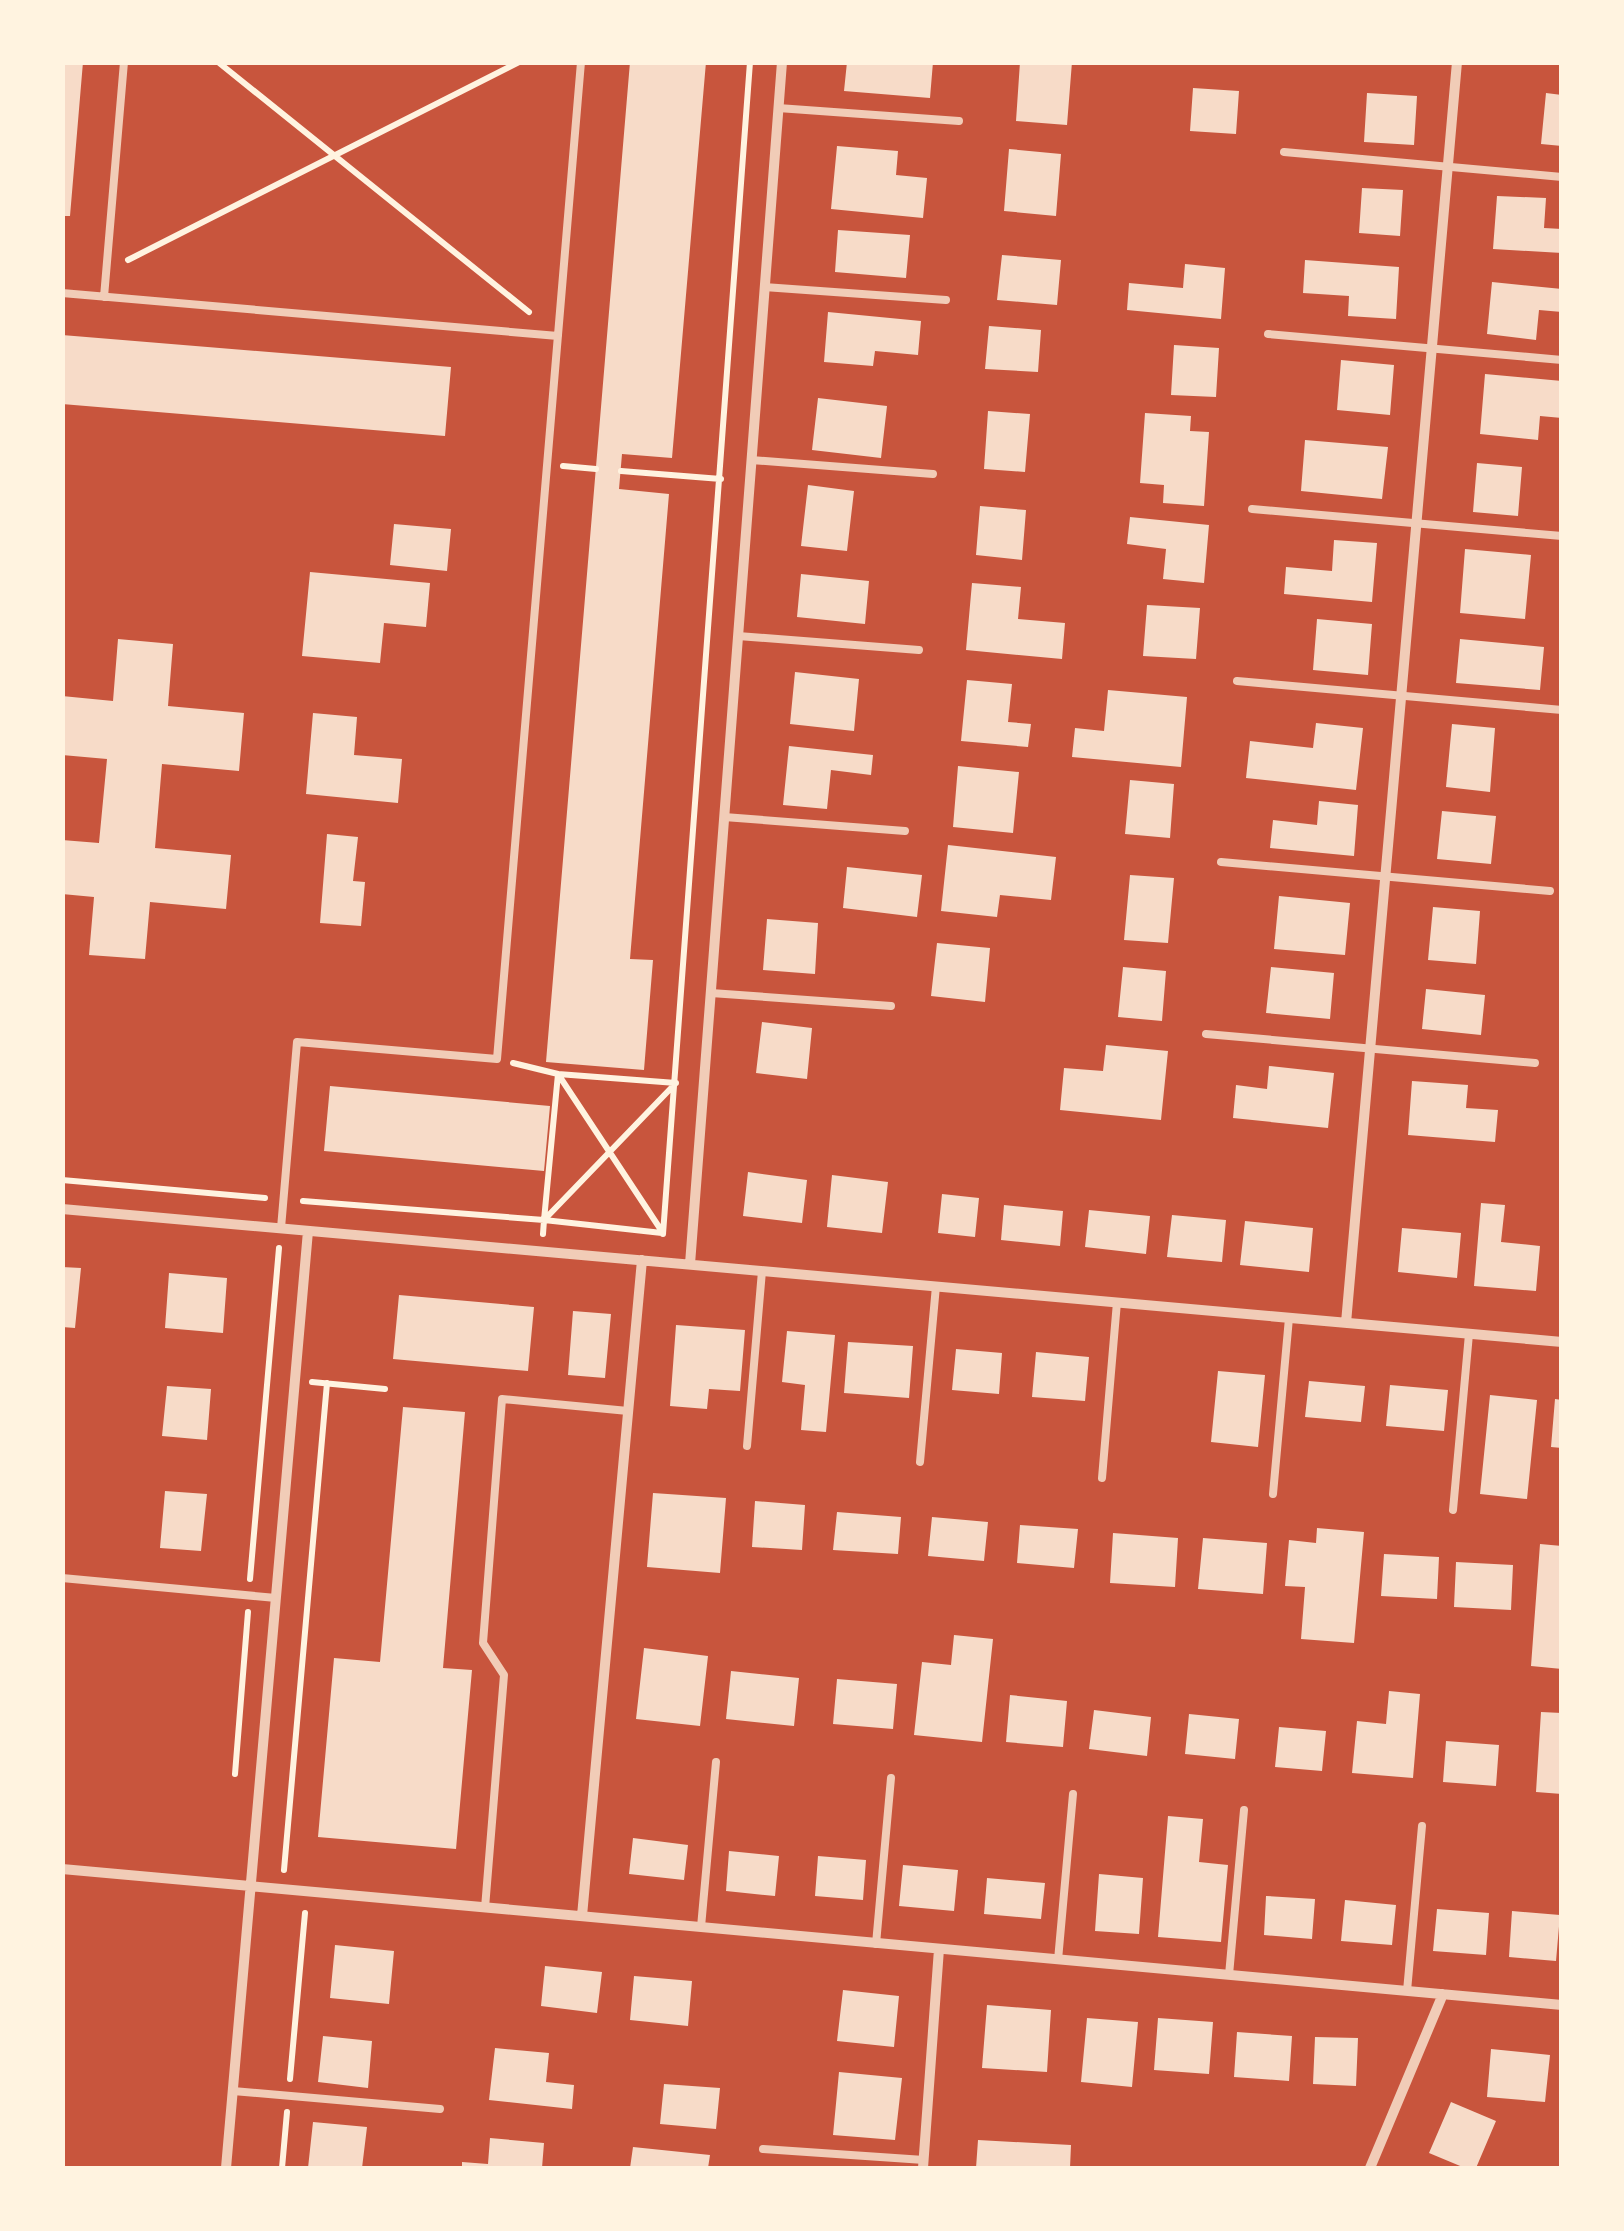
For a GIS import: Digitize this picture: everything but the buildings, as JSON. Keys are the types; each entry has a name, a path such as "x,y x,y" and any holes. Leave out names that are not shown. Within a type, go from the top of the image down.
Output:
{"street":[{"path":"690,1264 782,62"},
{"path":"1346,1323 1457,62"},
{"path":"62,1209 1562,1342"},
{"path":"226,2168 308,1231"},
{"path":"582,1916 642,1260"},
{"path":"62,1869 1562,2006"},
{"path":"924,2164 939,1949"},
{"path":"1370,2168 1443,1994"}],"lane":[{"path":"104,297 124,62"},
{"path":"281,1228 297,1042 497,1059 581,62"},
{"path":"778,108 960,122"},
{"path":"1284,152 1562,176"},
{"path":"764,287 946,300"},
{"path":"62,294 558,336"},
{"path":"1268,334 1562,360"},
{"path":"751,460 932,474"},
{"path":"1252,508 1562,536"},
{"path":"738,636 919,650"},
{"path":"1237,681 1562,710"},
{"path":"724,817 905,831"},
{"path":"1221,862 1550,891"},
{"path":"710,993 892,1006"},
{"path":"1206,1034 1535,1063"},
{"path":"746,1446 762,1271"},
{"path":"920,1462 936,1286"},
{"path":"1102,1478 1118,1302"},
{"path":"1273,1494 1289,1318"},
{"path":"1453,1510 1469,1334"},
{"path":"484,1908 504,1674 483,1643 502,1399 628,1411"},
{"path":"62,1578 276,1598"},
{"path":"701,1927 716,1762"},
{"path":"876,1944 892,1778"},
{"path":"1058,1960 1073,1794"},
{"path":"1229,1976 1244,1810"},
{"path":"1406,1991 1422,1826"},
{"path":"232,2091 440,2109"},
{"path":"763,2149 924,2164"}],"path":[{"path":"218,62 558,336"},
{"path":"106,271 519,62"},
{"path":"663,1234 750,62"},
{"path":"621,471 721,479"},
{"path":"497,1059 558,1074 676,1082"},
{"path":"558,1074 663,1234"},
{"path":"542,1252 558,1074"},
{"path":"544,1220 676,1082"},
{"path":"544,1220 663,1234"},
{"path":"281,1228 268,1378 386,1389"},
{"path":"282,1889 326,1384"},
{"path":"282,2168 307,1892"}]}
